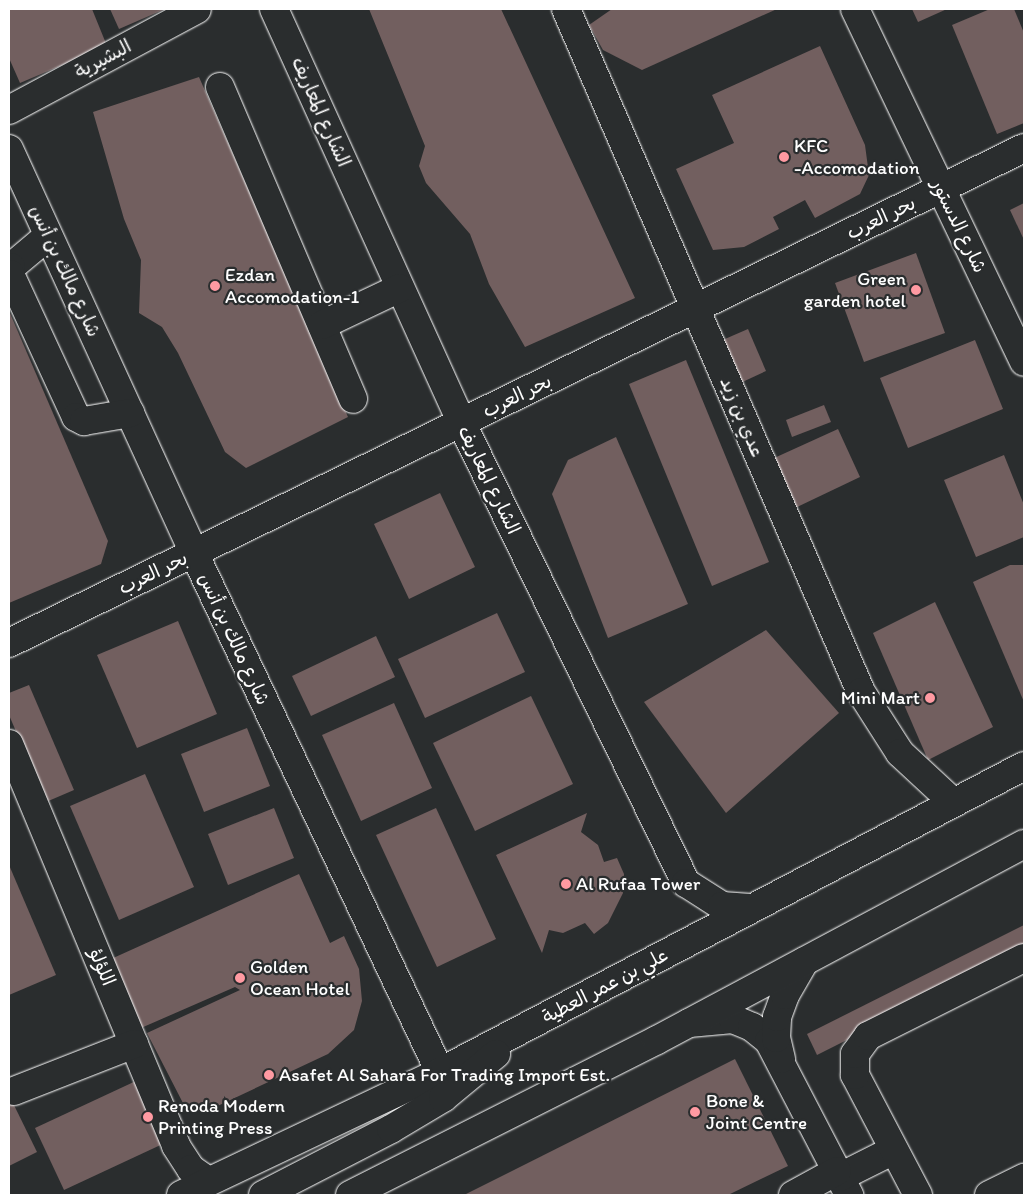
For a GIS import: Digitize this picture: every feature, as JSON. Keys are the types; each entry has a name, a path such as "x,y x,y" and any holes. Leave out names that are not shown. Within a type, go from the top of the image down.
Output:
{"street":[{"name":"البشيرية","path":"9,110 197,9"},
{"name":"الشارع المعاريف","path":"274,9 462,424 686,884 722,906 750,908"},
{"name":"عدي بن زيد","path":"566,9 861,692 900,753 953,802"},
{"name":"شارع الدستور","path":"855,9 1024,362"},
{"path":"220,87 354,399"},
{"name":"بحر العرب","path":"9,643 462,424 1024,148"},
{"name":"شارع مالك بن أنس","path":"9,149 194,553 440,1072"},
{"path":"48,236 11,267 10,274 76,417 84,421 130,413"},
{"path":"322,325 400,288"},
{"name":"اللؤلؤ","path":"9,744 176,1146 191,1168 208,1181"},
{"name":"علي بن عمر العطية","path":"181,1195 440,1072 1024,766"},
{"path":"350,1195 688,1023 1024,844"},
{"path":"909,1192 894,1150 855,1075 855,1054 860,1044 868,1036 1024,958"},
{"path":"781,1059 776,1038 776,1017 785,995 805,961"},
{"path":"688,1023 733,1019 752,1027 769,1041 781,1059 842,1181"},
{"path":"263,1195 391,1129 443,1098 477,1072 525,1028"},
{"path":"14,1091 134,1044"},
{"path":"793,1195 842,1181 894,1150"},
{"path":"989,1195 1024,1178"}],"building":[{"path":"9,9 92,9 107,46 20,83 9,58"},
{"path":"110,9 165,9 119,29"},
{"path":"369,9 501,9 635,298 525,347 489,284 470,234 426,183 419,166 425,146"},
{"path":"612,9 777,9 642,70 603,50 589,25"},
{"path":"912,9 947,9 918,22"},
{"path":"990,9 1014,9 1024,33 1024,123 997,134 952,25"},
{"name":"KFC -Accomodation","path":"820,46 865,145 869,175 860,194 815,218 805,200 773,217 779,229 744,247 713,250 676,169 734,143 712,95"},
{"name":"Ezdan Accomodation-1","path":"199,77 348,417 246,468 225,452 178,353 162,327 139,313 141,260 124,219 93,112"},
{"path":"1024,203 1024,240 1010,210"},
{"path":"916,253 945,333 864,362 835,283"},
{"path":"9,311 108,541 101,564 9,603"},
{"path":"748,329 766,371 736,385 718,342"},
{"path":"975,340 1003,409 908,448 880,378"},
{"path":"686,360 769,562 712,586 629,384"},
{"path":"824,405 831,422 792,437 786,420"},
{"path":"838,429 860,477 795,508 772,459"},
{"path":"616,437 688,604 608,638 552,494 568,460"},
{"path":"1004,455 1024,505 1024,537 976,557 944,480"},
{"path":"440,493 475,567 409,599 374,524"},
{"path":"1010,565 1024,565 1024,702 973,582"},
{"path":"935,602 993,727 928,760 873,633"},
{"path":"497,613 525,672 425,718 398,659"},
{"path":"178,621 217,714 137,748 97,655"},
{"path":"766,630 839,713 726,813 644,702"},
{"path":"376,636 395,677 311,716 292,676"},
{"path":"29,685 74,790 46,802 9,715 9,693"},
{"path":"531,696 573,784 475,831 433,743"},
{"path":"394,703 432,788 361,821 322,735"},
{"path":"247,728 270,786 204,812 181,754"},
{"path":"145,774 194,887 119,920 70,806"},
{"path":"274,808 294,858 228,885 208,834"},
{"path":"436,808 496,939 437,967 376,835"},
{"name":"Al Rufaa Tower","path":"587,813 581,832 598,845 604,862 617,858 624,874 623,893 608,923 594,934 585,923 563,933 549,930 542,953 496,855"},
{"path":"9,865 56,975 9,995"},
{"name":"Golden Ocean Hotel","path":"299,874 330,943 344,936 359,969 362,1001 354,1030 328,1054 209,1110 185,1107 147,1033 240,990 235,987 141,1028 111,959"},
{"path":"1024,925 1024,951 817,1055 807,1034"},
{"name":"Bone & Joint Centre","path":"735,1059 788,1166 728,1195 464,1195"},
{"path":"138,1080 167,1142 64,1190 35,1128"},
{"path":"11,1099 37,1152 9,1166 9,1100"}],"place":[{"name":"KFC -Accomodation","path":"784,157"},
{"name":"Ezdan Accomodation-1","path":"215,286"},
{"name":"Green garden hotel","path":"916,290"},
{"name":"Mini Mart","path":"930,698"},
{"name":"Al Rufaa Tower","path":"566,884"},
{"name":"Golden Ocean Hotel","path":"240,978"},
{"name":"Asafet Al Sahara For Trading Import Est.","path":"269,1075"},
{"name":"Bone & Joint Centre","path":"695,1112"},
{"name":"Renoda Modern Printing Press","path":"148,1117"}]}
